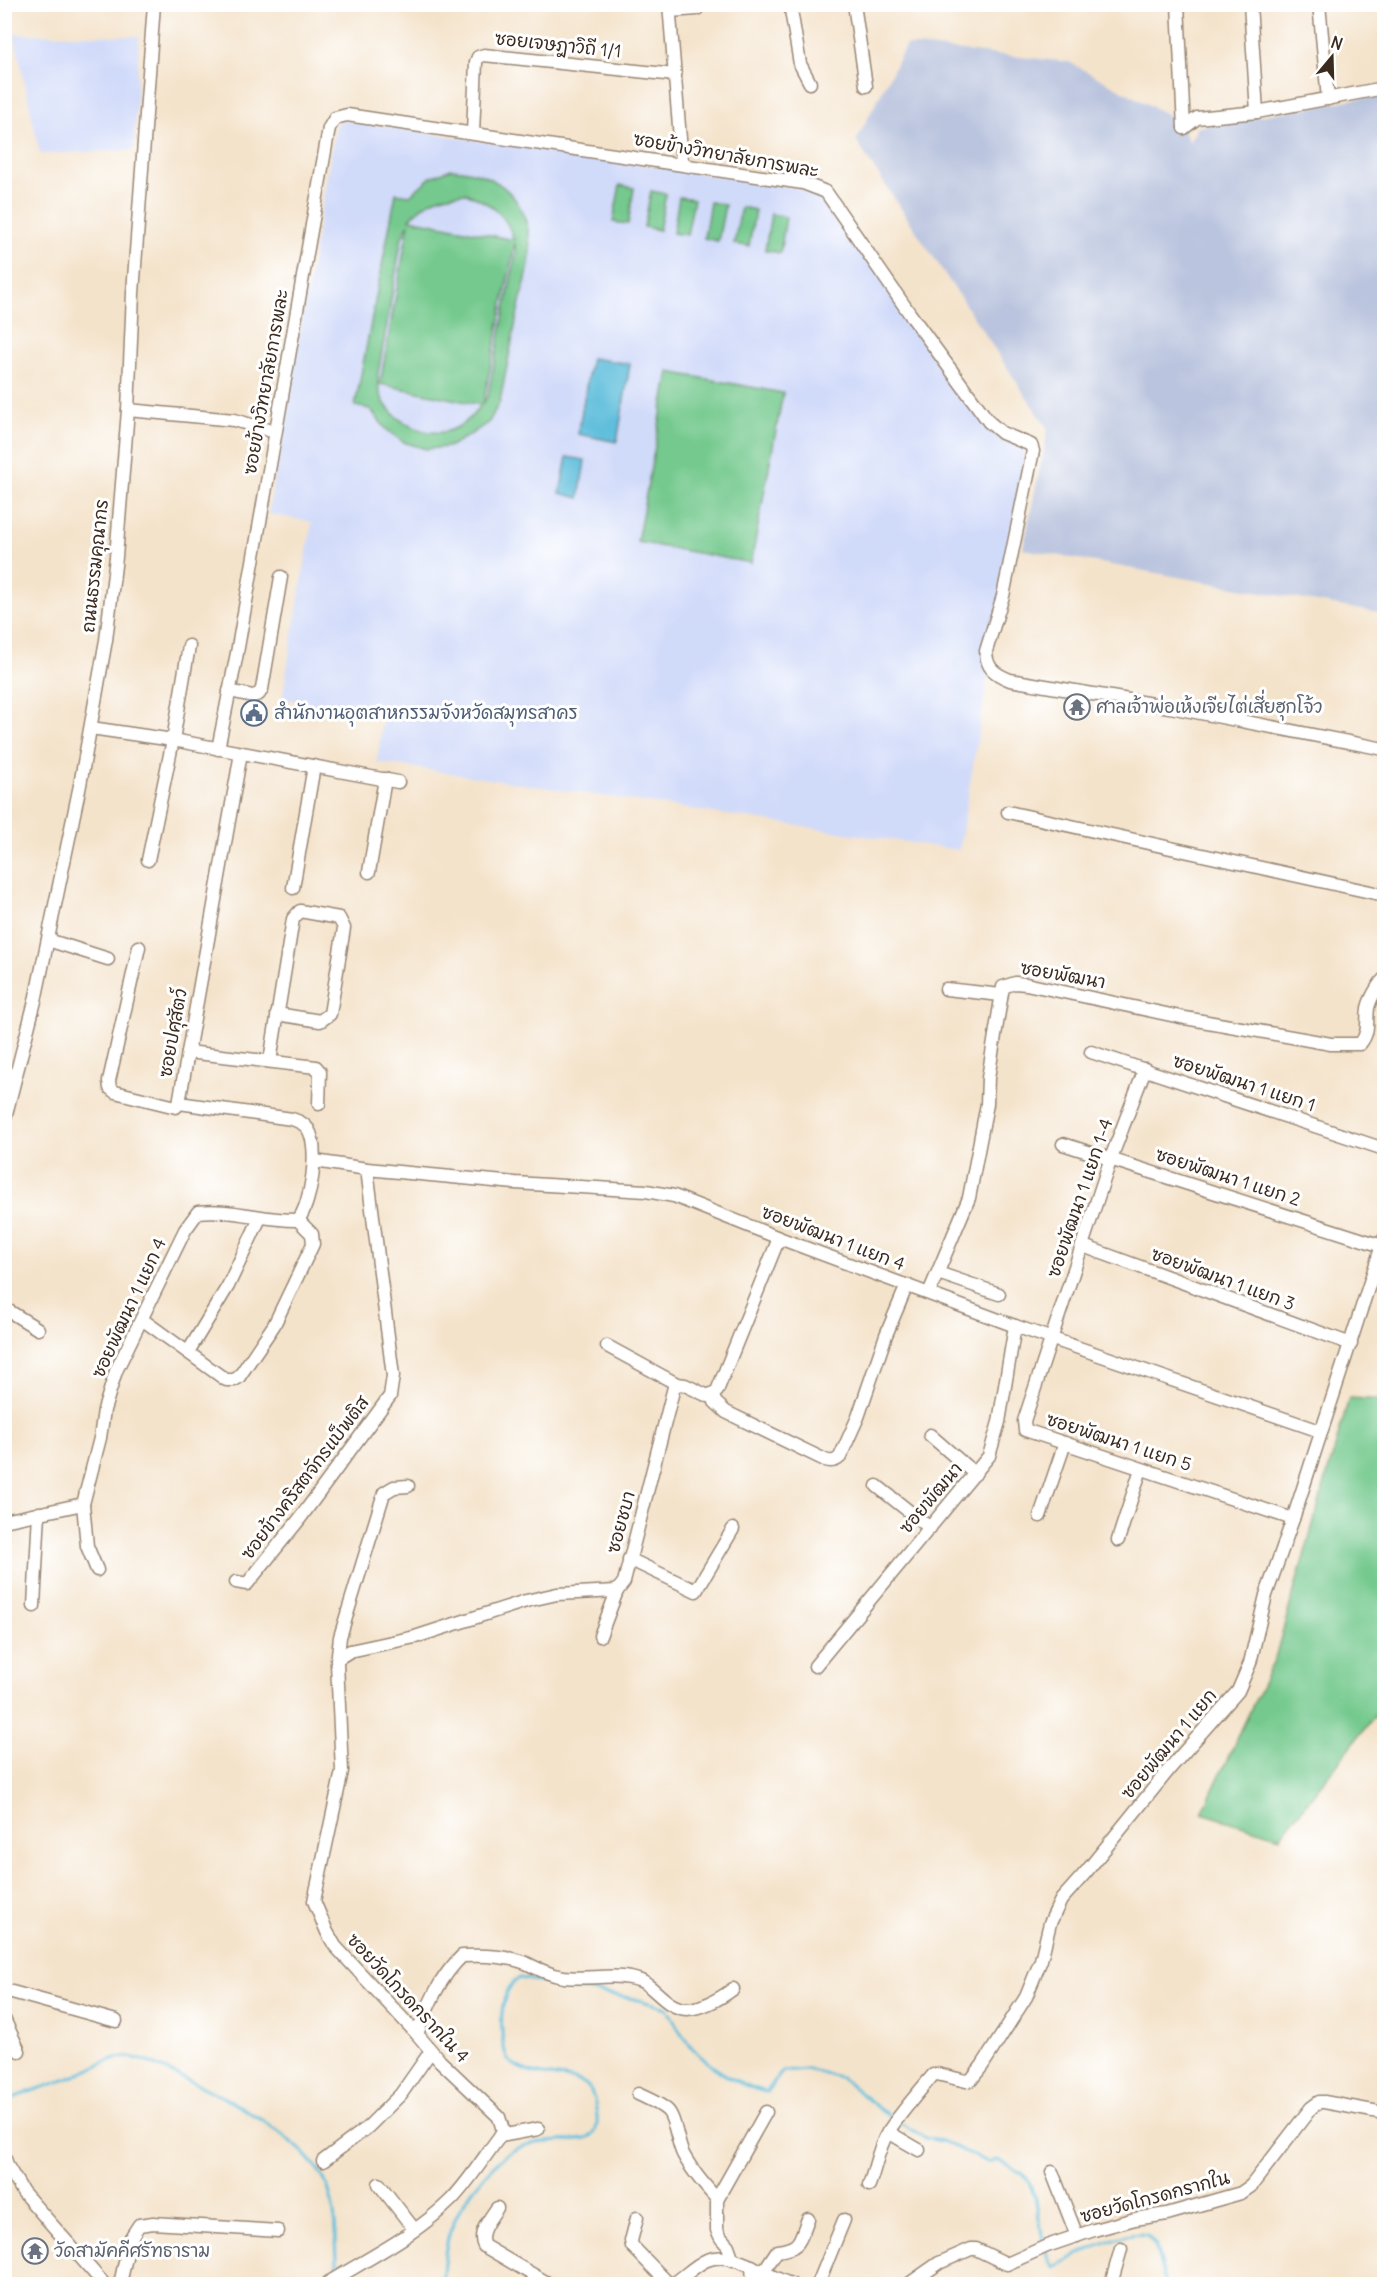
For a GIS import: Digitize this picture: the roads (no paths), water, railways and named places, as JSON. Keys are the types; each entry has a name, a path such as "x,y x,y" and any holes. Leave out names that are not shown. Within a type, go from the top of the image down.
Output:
{"street":[{"name":"ถนนธรรมคุณากร","path":"4,1122 48,940 91,728 106,640 116,557 128,410 134,281 154,4"},
{"path":"790,4 800,64 810,83"},
{"path":"854,4 866,86"},
{"path":"1178,4 1185,128 1197,118 1257,112 1384,88"},
{"path":"1250,4 1257,112"},
{"path":"1319,4 1328,99"},
{"path":"682,164 670,8 697,9"},
{"name":"ซอยเจษฎาวิถี 1/1","path":"473,133 476,62 478,57 484,55 675,75"},
{"name":"ซอยข้างวิทยาลัยการพละ","path":"218,748 332,123 340,116 347,115 803,183 826,192 910,314 989,422 1002,433 1031,445 1033,451 1003,596 986,651 986,660 990,669 997,675 1010,680 1170,707 1384,749"},
{"path":"128,410 234,420 275,432"},
{"path":"229,691 253,696 262,689 281,577"},
{"path":"148,860 173,740 189,646"},
{"path":"91,728 173,740 398,782"},
{"name":"ซอยปศุสัตว์","path":"139,947 109,1081 110,1088 115,1092 176,1107 179,1103 241,753"},
{"path":"293,888 314,766"},
{"path":"369,872 385,779"},
{"path":"1008,812 1384,895"},
{"path":"270,1061 277,1014 292,919 300,911 339,918 344,928 330,1014 320,1021 277,1014"},
{"path":"48,940 108,959"},
{"name":"ซอยพัฒนา","path":"929,1293 969,1198 987,1104 988,1078 1003,987 1015,983 1026,984 1185,1018 1330,1044 1360,1044 1368,1031 1368,1006 1384,979"},
{"path":"946,989 1001,995"},
{"path":"188,1052 316,1067 320,1072 319,1104"},
{"name":"ซอยพัฒนา 1 แยก 1","path":"1091,1052 1384,1149"},
{"name":"ซอยพัฒนา 1 แยก 1-4","path":"1052,1338 1111,1158 1145,1069"},
{"path":"143,1320 226,1380 234,1380 239,1377 274,1325 313,1244 312,1234 298,1220 304,1213 315,1161 308,1129 301,1122 292,1119 179,1103"},
{"name":"ซอยพัฒนา 1 แยก 2","path":"1063,1144 1383,1243"},
{"name":"ซอยพัฒนา 1 แยก 4","path":"315,1161 367,1169 515,1183 660,1193 689,1200 779,1238 1015,1326 1320,1431"},
{"name":"ซอยข้างคริสตจักรแบ็พติส","path":"237,1582 247,1584 298,1521 390,1396 393,1376 367,1169"},
{"name":"ซอยพัฒนา 1 แยก 4","path":"97,1570 87,1546 83,1503 100,1438 104,1410 116,1371 143,1320 185,1230 198,1212 210,1211 260,1218 298,1220"},
{"path":"188,1352 228,1286 260,1218"},
{"path":"608,1346 677,1384 685,1385 708,1396 712,1395 717,1391 779,1238"},
{"name":"ซอยพัฒนา 1 แยก","path":"869,2185 877,2164 878,2154 888,2132 933,2075 938,2073 966,2081 973,2078 1026,1997 1041,1959 1050,1923 1061,1900 1171,1767 1238,1691 1250,1663 1266,1595 1293,1520 1320,1431 1383,1243"},
{"name":"ซอยพัฒนา 1 แยก 3","path":"1083,1246 1351,1344"},
{"path":"938,1273 999,1294"},
{"path":"712,1395 715,1402 726,1412 825,1460 831,1462 837,1460 858,1417 886,1335 908,1285"},
{"path":"4,1308 38,1329"},
{"name":"ซอยพัฒนา","path":"815,1666 989,1456 995,1440 1015,1326"},
{"name":"ซอยพัฒนา 1 แยก 5","path":"1052,1338 1024,1421 1025,1430 1293,1520"},
{"name":"ซอยชบา","path":"600,1635 617,1591 624,1582 672,1392 677,1384"},
{"path":"930,1435 975,1474"},
{"path":"1040,1516 1065,1443"},
{"path":"1118,1540 1142,1469"},
{"name":"ซอยวัดโกรดกรากใน 4","path":"408,1486 394,1487 384,1493 340,1637 338,1657 342,1771 314,1901 335,1946 431,2051 499,2117 503,2130 500,2136"},
{"path":"877,1486 930,1528"},
{"path":"4,1521 83,1503"},
{"path":"34,1606 39,1513"},
{"path":"629,1560 696,1591 733,1529"},
{"path":"338,1657 350,1651 415,1636 526,1601 557,1594 617,1591"},
{"path":"417,2034 438,1985 448,1969 462,1956 483,1955 525,1963 534,1969 562,1977 622,1976 644,1982 662,1999 686,2009 721,1998 733,1989"},
{"path":"4,1992 12,1992 116,2021"},
{"path":"4,2019 19,2051"},
{"path":"323,2161 368,2127 401,2094 431,2051"},
{"path":"638,2094 669,2111 683,2153 697,2178 717,2199"},
{"name":"ซอยวัดโกรดกรากใน","path":"909,2284 939,2263 971,2249 1007,2264 1077,2236 1241,2193 1251,2186 1311,2108 1319,2102 1329,2102 1384,2114"},
{"path":"734,2260 717,2230 717,2199 766,2112"},
{"path":"328,2283 384,2251 429,2219 453,2198 500,2136 538,2129"},
{"path":"888,2132 920,2150"},
{"path":"4,2156 22,2192 104,2284"},
{"path":"1052,2172 1077,2236"},
{"path":"379,2184 414,2229"},
{"path":"497,2208 481,2235 481,2242 484,2246 549,2284"},
{"path":"637,2218 631,2241 632,2246 671,2284 708,2259 723,2258 758,2269 791,2284"},
{"path":"753,2284 758,2269 777,2251 795,2248 801,2241 808,2219"},
{"path":"818,2284 844,2220"},
{"path":"120,2284 130,2239 139,2225 153,2223 278,2230"},
{"path":"1111,2284 1122,2249"}],"water":[{"path":"591,358 630,364 617,442 578,434"},
{"path":"567,457 585,460 579,498 560,493"}],"waterway":[{"path":"442,2284 451,2229 471,2192 492,2168 503,2158 526,2145 586,2139 597,2127 593,2098 589,2088 583,2083 528,2071 507,2059 502,2027 503,2003 512,1984 520,1978 635,1999 667,2008 691,2047 720,2072 743,2084 766,2092 783,2071 806,2069 840,2077 893,2119"},
{"path":"4,2102 73,2077 108,2061 124,2057 151,2063 216,2094 262,2120 284,2136 303,2152 318,2170 331,2198 336,2230 338,2274"},
{"path":"898,2122 926,2138 942,2141 988,2162 998,2160 1023,2174 1035,2197 1044,2245"},
{"path":"1046,2251 1054,2267 1112,2240 1136,2234 1147,2235 1155,2245 1166,2284"}],"place":[{"name":"ศาลเจ้าพ่อเห้งเจียไต่เสี่ยฮุกโจ้ว","path":"1077,707"},
{"name":"สำนักงานอุตสาหกรรมจังหวัดสมุทรสาคร","path":"254,713"},
{"name":"วัดสามัคคีศรัทธาราม","path":"35,2251"}]}
